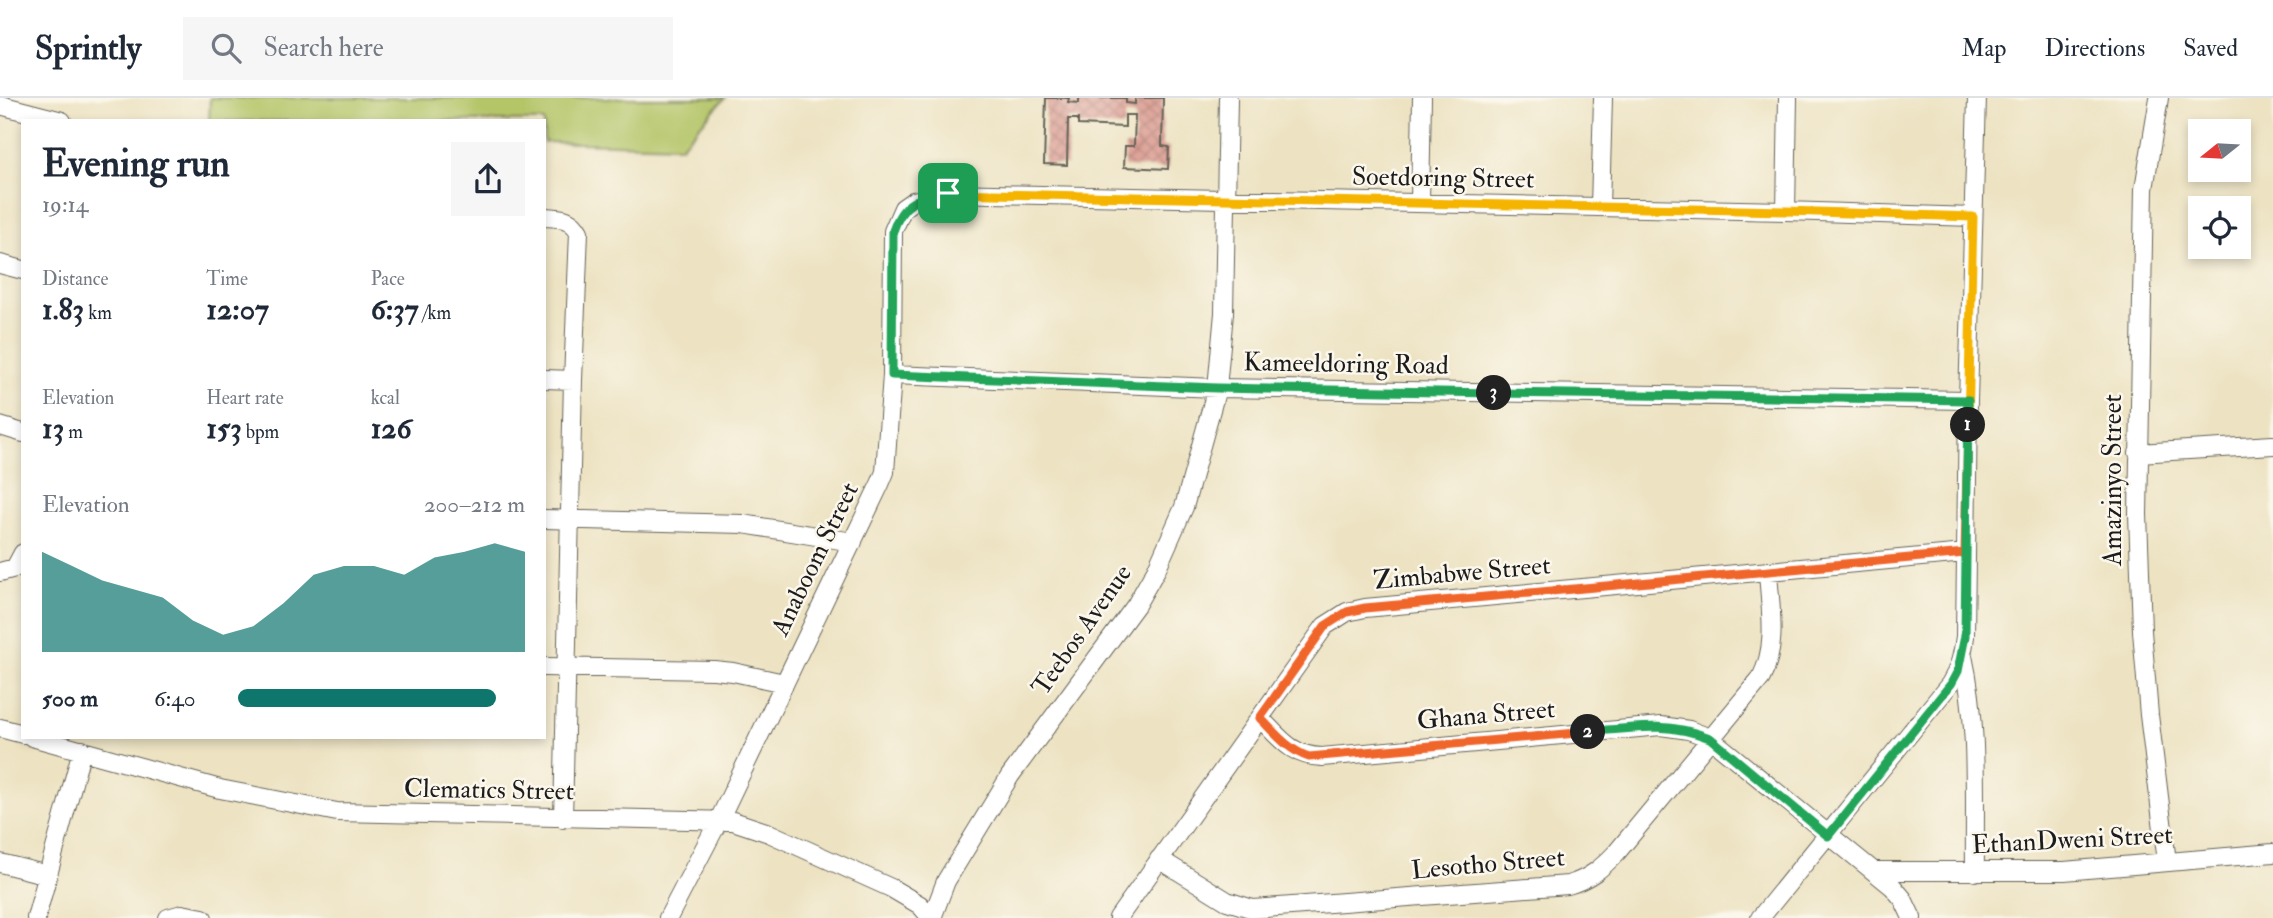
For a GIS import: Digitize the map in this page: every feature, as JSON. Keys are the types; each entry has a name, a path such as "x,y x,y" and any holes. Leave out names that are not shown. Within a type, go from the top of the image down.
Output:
{"street":[{"name":"Teebos Avenue","path":"931,918 946,881 1010,776 1136,605 1156,570 1184,507 1217,388 1224,313 1228,98"},
{"path":"1420,203 1422,98"},
{"path":"1600,207 1603,98"},
{"path":"1786,211 1788,98"},
{"path":"1759,918 1951,684 1958,671 1965,636 1968,400 1977,98"},
{"name":"Amazinyo Street","path":"2159,98 2144,189 2138,453 2142,631 2167,862"},
{"path":"0,105 54,119"},
{"name":"Soetdoring Street","path":"913,201 948,193 1973,217"},
{"name":"Anaboom Street","path":"668,918 719,820 885,472 892,375 893,231 898,215 913,201"},
{"path":"546,217 566,218 575,223 579,232 563,818"},
{"path":"0,264 21,269"},
{"name":"Kameeldoring Road","path":"892,375 1217,388 1968,400"},
{"path":"546,379 573,380"},
{"path":"0,426 21,432"},
{"path":"2138,453 2273,445"},
{"path":"546,519 743,524 853,542"},
{"name":"Zimbabwe Street","path":"1118,918 1325,626 1347,612 1378,606 1965,553"},
{"path":"0,572 15,568 21,557"},
{"name":"Lesotho Street","path":"1159,859 1227,901 1253,909 1568,885 1584,881 1601,870 1760,678 1768,664 1771,631 1768,572"},
{"path":"1962,655 1974,720 1975,872"},
{"path":"546,667 713,670 785,683"},
{"name":"Ghana Street","path":"1260,718 1288,746 1309,757 1661,726 1689,730 1710,738 1873,871 1903,899 1912,918"},
{"path":"0,729 21,734"},
{"name":"Clematics Street","path":"40,739 220,789 337,812 733,821 769,833 878,882 920,905 931,918"},
{"path":"36,918 82,750"},
{"name":"EthanDweni Street","path":"1873,871 2064,871 2273,853"},
{"path":"0,863 48,875"},
{"path":"168,918 182,914 203,918"}],"green space":[{"path":"210,98 725,98 681,146 546,142 546,119 209,119"}],"building":[{"path":"1046,98 1069,98 1068,102 1079,103 1079,98 1126,98 1126,103 1135,104 1135,98 1163,98 1162,146 1169,147 1168,169 1124,167 1125,146 1134,146 1135,115 1125,115 1125,127 1078,125 1078,119 1068,119 1067,165 1044,164"}],"route":[{"path":"948,193 913,201 898,215 893,231 892,375 1217,388 1968,400 1965,636 1958,671 1951,684 1828,836 1710,738 1689,730 1661,726 1309,757 1288,746 1260,718 1325,626 1347,612 1365,608 1965,553 1968,400 1973,217 948,193"}]}
